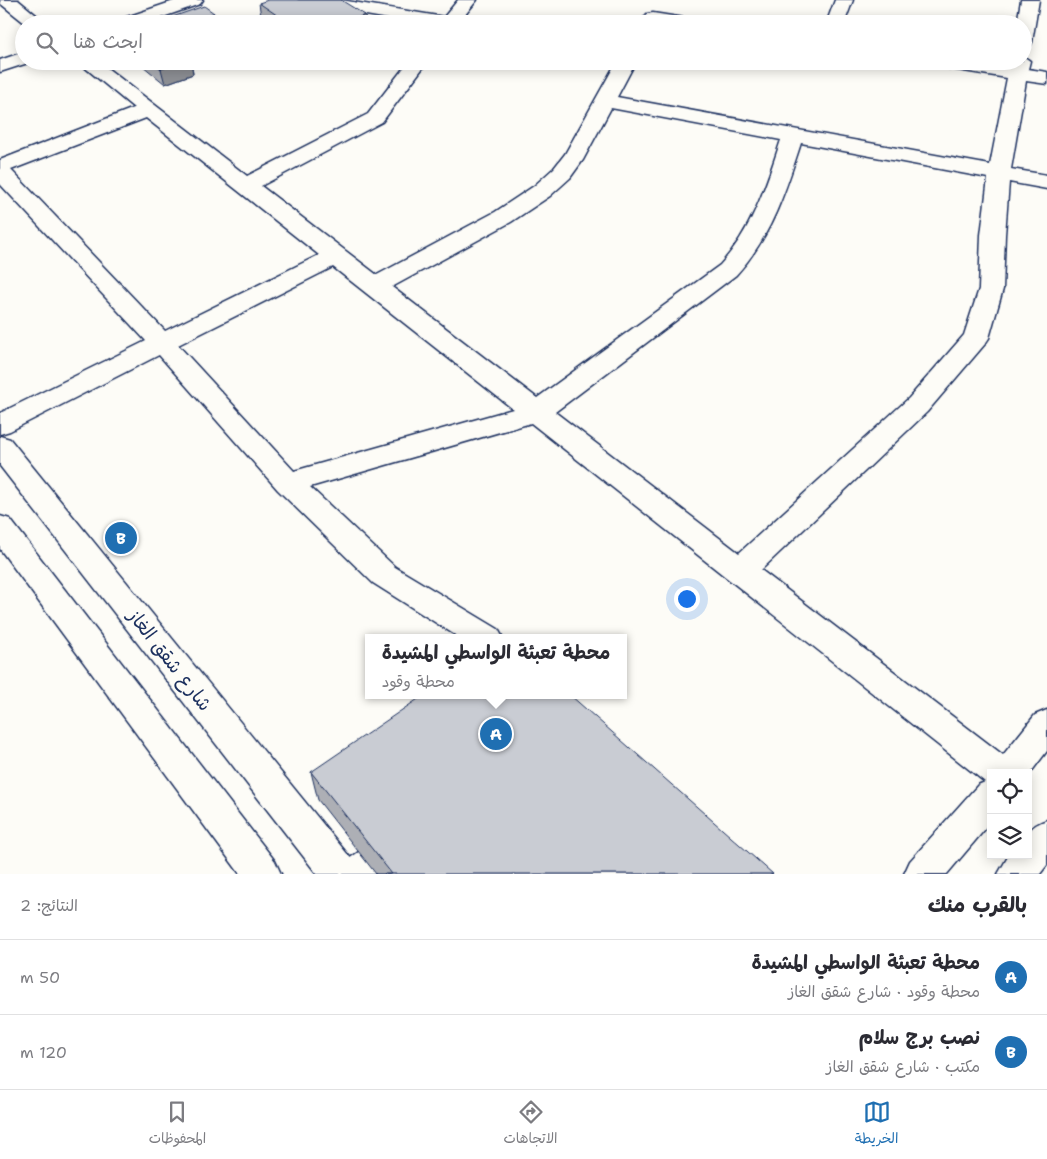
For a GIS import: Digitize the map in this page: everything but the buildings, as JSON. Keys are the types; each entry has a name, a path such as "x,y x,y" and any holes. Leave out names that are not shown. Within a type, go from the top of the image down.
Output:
{"street":[{"path":"7,0 26,15"},
{"path":"151,15 194,0"},
{"path":"308,0 399,15"},
{"path":"455,15 468,0"},
{"path":"654,15 663,0"},
{"path":"838,15 844,0"},
{"path":"1028,15 1030,0"},
{"path":"0,66 15,61"},
{"path":"97,70 994,769"},
{"path":"246,186 375,118 412,70"},
{"path":"375,286 503,217 542,191 562,173 570,161 622,70"},
{"path":"741,570 918,405 976,338 991,289 993,235 999,173 1018,70"},
{"path":"1027,70 1047,78"},
{"path":"605,101 1047,182"},
{"path":"148,110 0,169 162,343 288,483 384,575 480,634"},
{"path":"288,483 536,412 728,270 744,255 764,218 793,136"},
{"path":"0,424 336,256"},
{"name":"شارع شقق الغاز","path":"0,446 340,874"},
{"path":"0,528 262,874"},
{"path":"1013,769 1047,726"},
{"path":"923,874 987,801"},
{"path":"359,874 428,823"},
{"path":"1017,874 1047,837"}],"place":[{"name":"نصب برج سلام","path":"121,538"},
{"name":"محطة تعبئة الواسطي المشيدة","path":"496,734"}]}
